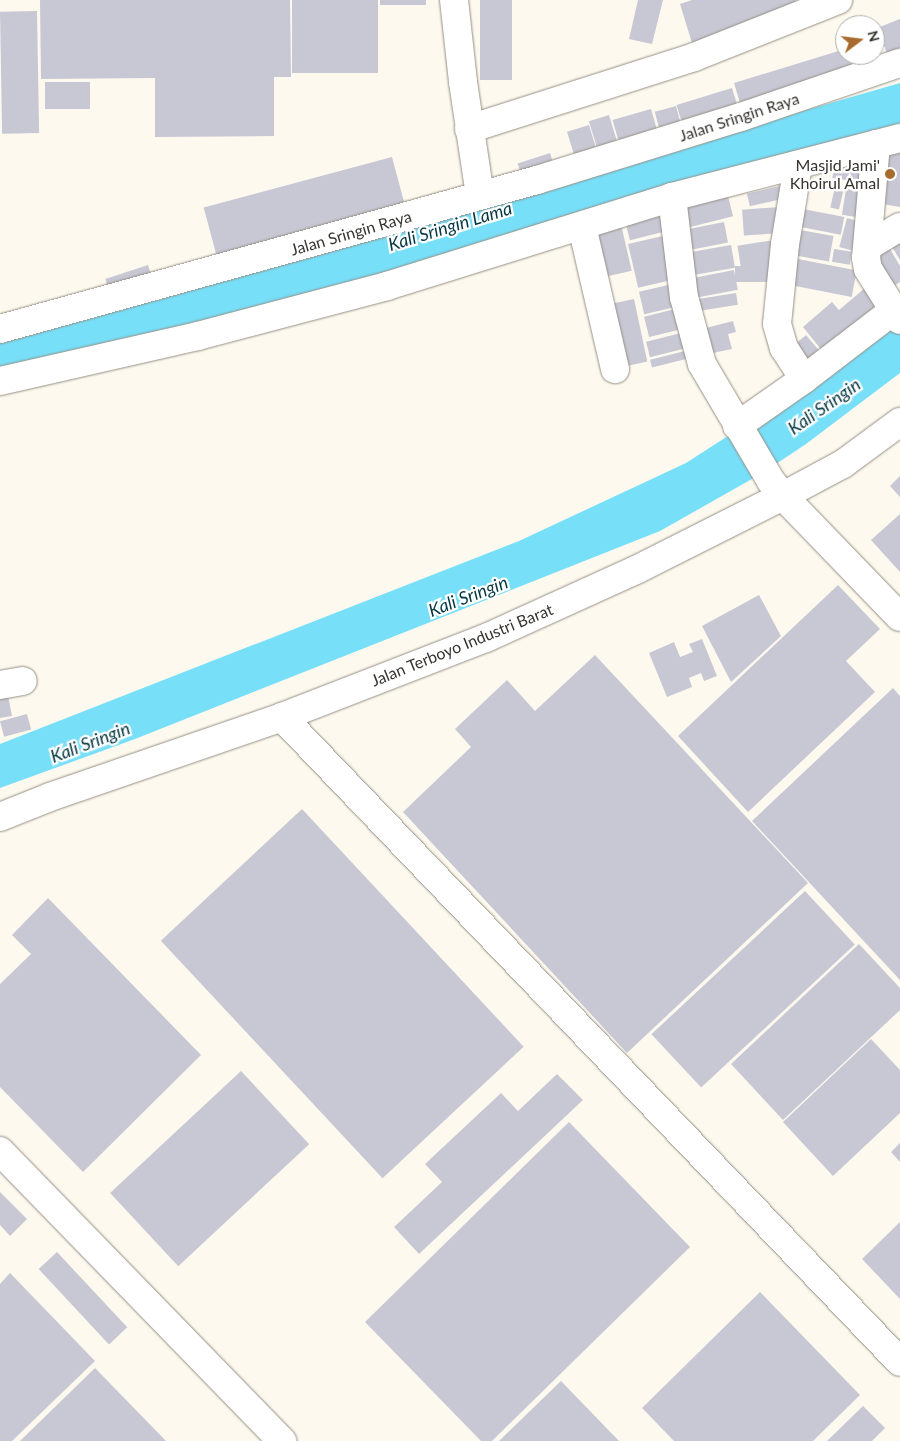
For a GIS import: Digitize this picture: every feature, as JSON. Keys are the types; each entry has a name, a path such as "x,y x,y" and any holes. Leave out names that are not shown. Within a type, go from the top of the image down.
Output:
{"street":[{"path":"454,0 469,129 480,196"},
{"path":"469,129 694,57 838,0"},
{"name":"Jalan Sringin Raya","path":"0,330 480,196 741,117 900,63"},
{"path":"0,381 198,336 387,286 672,197 888,141 866,258 868,269 896,316 804,379 739,429"},
{"path":"798,165 785,244 777,324 784,348 804,379"},
{"path":"672,197 684,297 692,336 702,364 739,429 777,488 900,617"},
{"path":"582,226 615,369"},
{"path":"868,246 900,227"},
{"name":"Jalan Terboyo Industri Barat","path":"0,817 50,797 282,717 486,638 636,570 777,488 843,464 900,422"},
{"path":"282,717 900,1362"},
{"path":"0,1151 282,1441"}],"water":[{"name":"Kali Sringin Lama","path":"900,83 900,131 628,196 547,229 296,305 0,371 0,343"},
{"name":"Kali Sringin","path":"896,322 900,327 900,373 806,444 770,468 745,426"},
{"name":"Kali Sringin","path":"731,434 759,475 660,531 135,739 0,788 0,744 519,541 686,463"}],"building":[{"path":"40,0 290,0 291,77 274,77 274,136 155,137 155,78 41,79"},
{"path":"292,0 378,0 378,73 292,73"},
{"path":"380,0 426,0 426,5 380,5"},
{"path":"480,0 512,0 512,80 480,80"},
{"path":"638,0 663,0 652,44 629,39"},
{"path":"692,0 796,0 794,12 692,43 680,4"},
{"path":"37,11 39,133 2,134 0,12"},
{"path":"900,19 900,51 888,56 885,48 885,25"},
{"path":"835,52 835,65 856,65 859,74 742,110 734,83"},
{"path":"45,82 90,82 90,109 45,109"},
{"path":"732,88 741,117 685,134 677,105"},
{"path":"676,106 682,128 661,134 655,112"},
{"path":"651,109 658,134 620,145 613,120"},
{"path":"609,115 620,150 600,157 589,121"},
{"path":"589,125 599,158 577,164 567,132"},
{"name":"Masjid Jami' Khoirul Amal","path":"885,143 900,146 900,207 876,203"},
{"path":"550,153 556,171 524,182 518,164"},
{"path":"392,157 408,215 219,265 204,207"},
{"path":"835,163 862,168 859,182 832,178"},
{"path":"780,186 783,199 750,206 747,194"},
{"path":"835,187 844,189 839,209 830,207"},
{"path":"846,189 870,193 866,218 842,215"},
{"path":"727,192 733,216 689,227 683,203"},
{"path":"780,207 782,233 744,236 742,210"},
{"path":"803,209 844,217 841,235 800,227"},
{"path":"661,216 665,232 630,240 626,225"},
{"path":"847,218 866,223 859,252 839,247"},
{"path":"620,220 632,271 604,277 593,226"},
{"path":"724,222 728,243 689,250 685,230"},
{"path":"800,230 833,236 829,262 795,256"},
{"path":"667,235 677,279 638,288 628,244"},
{"path":"900,235 900,260 889,242"},
{"path":"774,240 778,265 741,270 737,246"},
{"path":"731,245 735,268 691,275 687,253"},
{"path":"834,249 852,252 850,265 832,262"},
{"path":"890,249 900,266 900,282 892,287 874,259"},
{"path":"793,258 857,270 852,297 788,285"},
{"path":"148,265 154,284 111,298 105,279"},
{"path":"735,266 780,266 780,282 735,282"},
{"path":"734,270 738,290 695,298 691,278"},
{"path":"677,283 682,305 644,314 639,292"},
{"path":"865,288 887,313 828,358 803,327 832,302 839,310"},
{"path":"736,293 738,305 698,311 696,299"},
{"path":"634,299 647,362 625,366 612,304"},
{"path":"679,308 684,328 649,337 644,317"},
{"path":"733,321 736,332 728,334 732,349 708,354 702,329"},
{"path":"681,333 685,349 650,357 646,342"},
{"path":"806,335 825,358 813,368 794,345"},
{"path":"685,351 687,359 652,367 650,360"},
{"path":"900,476 900,497 890,486"},
{"path":"900,514 900,572 871,540"},
{"path":"838,585 880,629 846,661 875,692 748,812 678,736"},
{"path":"759,595 781,636 731,682 702,626"},
{"path":"702,639 717,676 704,681 701,673 689,678 692,687 667,697 649,653 674,642 680,657 693,652 689,644"},
{"path":"595,655 808,883 627,1053 403,812 471,747 455,729 507,680 535,711"},
{"path":"6,685 12,716 0,718 0,686"},
{"path":"893,688 900,696 900,980 752,821"},
{"path":"27,714 31,729 4,737 0,721"},
{"path":"302,809 524,1047 382,1178 161,941"},
{"path":"805,891 855,944 701,1088 651,1034"},
{"path":"48,898 201,1055 83,1172 0,1087 0,984 31,954 12,935"},
{"path":"859,944 900,988 900,1010 783,1120 731,1064"},
{"path":"871,1039 900,1070 900,1113 833,1176 783,1122"},
{"path":"241,1071 309,1144 178,1266 110,1193"},
{"path":"557,1074 583,1100 419,1254 394,1227 442,1182 425,1164 501,1093 518,1111"},
{"path":"569,1122 690,1247 492,1441 481,1441 365,1322"},
{"path":"900,1143 900,1162 891,1152"},
{"path":"0,1192 27,1219 10,1236 0,1225"},
{"path":"900,1222 900,1299 862,1259"},
{"path":"57,1252 127,1327 109,1344 39,1269"},
{"path":"10,1273 95,1361 12,1441 0,1441 0,1284"},
{"path":"760,1292 860,1395 813,1441 674,1441 642,1408"},
{"path":"95,1368 166,1441 20,1441"},
{"path":"561,1381 619,1441 499,1441"},
{"path":"863,1406 885,1428 872,1441 827,1441"}],"place":[{"name":"Masjid Jami' Khoirul Amal","path":"890,174"}]}
